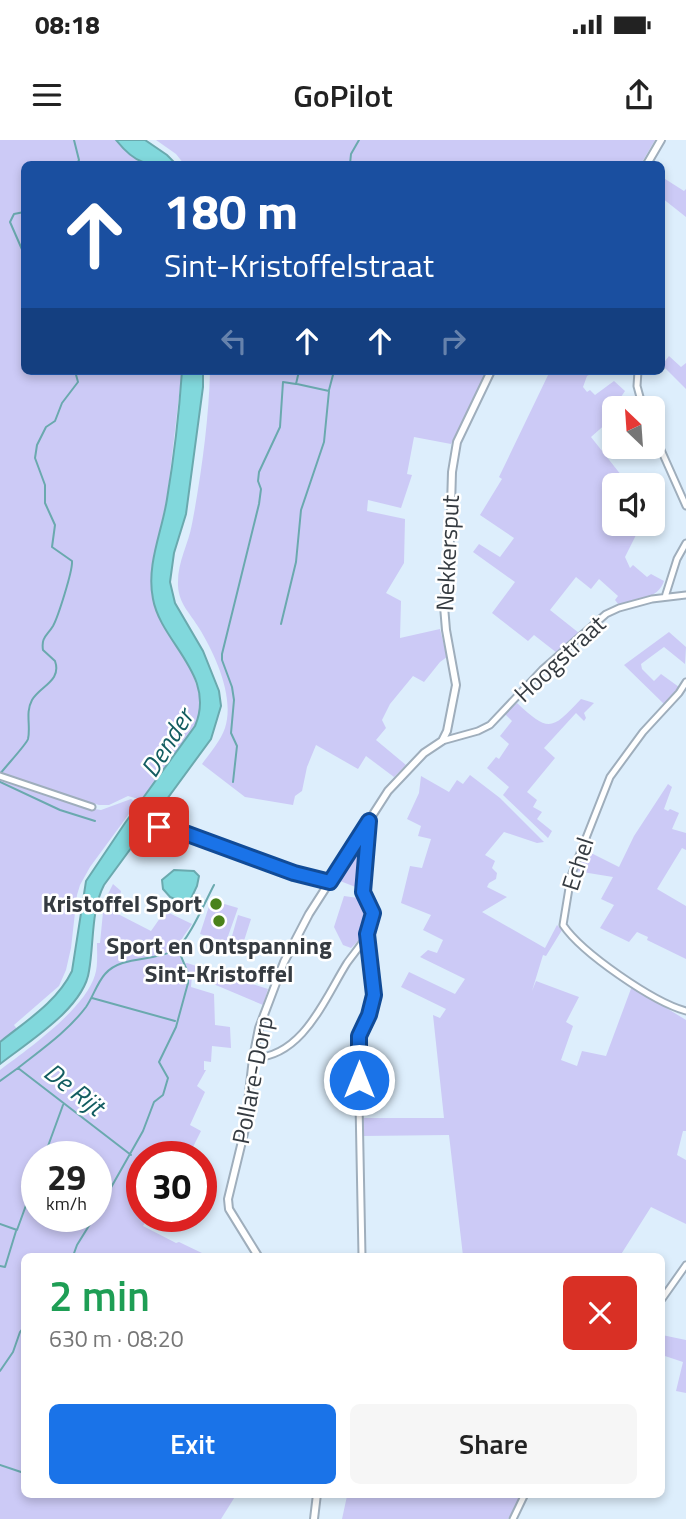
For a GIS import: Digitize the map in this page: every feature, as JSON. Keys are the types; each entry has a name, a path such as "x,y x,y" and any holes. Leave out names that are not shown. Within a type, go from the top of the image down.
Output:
{"street":[{"path":"649,161 660,140"},
{"name":"Nekkersput","path":"442,741 447,731 456,685 443,606 450,541 452,472 457,442 489,375"},
{"path":"638,375 640,396"},
{"path":"665,459 686,506"},
{"path":"665,597 677,559 686,543"},
{"name":"Hoogstraat","path":"442,741 478,732 490,725 542,670 606,614 619,608 665,597 686,595"},
{"name":"Echel","path":"686,682 643,732 610,777 571,876 563,925 601,961 670,1006 686,1011"},
{"name":"Pollare-Dorp","path":"256,1253 229,1209 228,1199 245,1129 253,1058 260,1028 284,962 304,922 369,821 404,773 424,753 442,741"},
{"path":"2,777 92,807"},
{"path":"253,1058 265,1057 279,1051 311,1023 367,934 373,917 372,908 363,892 369,821"},
{"path":"159,827 174,829 294,873 330,882"},
{"path":"362,1253 358,1052 359,1036 369,1015 374,995 367,934"},
{"path":"665,1295 686,1265"},
{"path":"314,1519 317,1498"},
{"path":"513,1519 523,1498"}],"shaded area":[{"path":"0,140 116,140 141,161 21,161 21,375 182,375 167,498 152,564 151,581 156,610 191,670 200,695 201,709 195,726 142,800 128,796 109,805 99,805 33,786 0,773"},
{"path":"116,140 145,140 173,161 140,161"},
{"path":"156,140 655,140 643,161 182,161"},
{"path":"665,179 684,191 686,189 686,217 665,200"},
{"path":"669,356 681,367 686,363 686,389 665,368 665,361"},
{"path":"182,375 203,375 186,514 174,553 170,582 175,603 203,651 219,691 221,706 211,739 104,885 95,916 89,971 77,998 39,1035 0,1064 0,1042 49,1002 66,982 72,971 86,881 195,726 200,708 199,691 193,675 158,615 151,586 178,419"},
{"path":"210,375 485,375 451,444 414,437 407,474 412,475 401,508 368,500 367,511 405,519 404,563 386,593 401,601 400,638 440,629 447,657 424,682 413,676 390,704 382,720 386,728 376,740 406,765 394,777 366,756 358,769 316,745 307,767 302,791 295,796 293,805 245,797 202,764 223,733 227,703 217,663 180,598 178,577 190,532 206,428"},
{"path":"548,375 589,375 583,387 595,395 614,381 625,391 622,396 602,396 602,427 591,437 602,451 602,459 608,459 620,473 602,473 602,536 636,536 625,557 630,568 633,565 647,577 651,574 664,581 661,587 652,595 619,605 615,600 618,596 599,579 591,589 576,577 550,610 579,633 557,653 534,635 528,641 492,613 515,582 473,552 479,544 500,557 514,538 480,515 502,479 499,477"},
{"path":"669,632 686,647 685,664 664,647 641,664 642,669 654,681 661,674 679,687 665,705 624,665"},
{"path":"581,699 594,703 584,713 586,718 584,721 576,713 544,748 555,758 527,792 537,800 533,807 542,812 537,819 552,831 548,838 503,795 509,787 487,768 496,757 499,759 509,744 500,736 512,721 505,714 517,703 536,719 550,724 563,717"},
{"path":"470,775 500,798 544,842 537,843 504,832 485,855 495,861 492,868 497,873 496,879 487,887 507,897 482,912 545,948 557,925 562,930 546,956 543,955 532,991 536,981 579,997 566,1022 573,1026 561,1060 577,1066 582,1051 606,1056 632,986 686,1020 686,1131 683,1131 677,1155 686,1160 686,1224 651,1207 622,1253 463,1253 449,1135 363,1136 363,1118 444,1118 433,1015 440,1018 446,1009 401,987 409,972 455,994 465,979 420,957 428,950 437,953 443,940 423,930 431,915 401,903 410,866 422,868 431,839 418,836 421,826 407,819 419,793 421,776 449,792 457,780 463,784"},
{"path":"0,778 88,808 101,810 131,799 137,803 80,885 71,948 59,986 14,1025 17,1029 0,1042"},
{"path":"668,784 672,787 664,809 679,813 672,829 686,833 686,850 682,848 657,889 686,906 686,959 647,940 648,937 637,932 629,942 600,928 614,905 601,899 613,877 576,871 583,849 619,867 634,836"},
{"path":"362,837 365,838 358,888 335,879"},
{"path":"174,870 194,871 199,876 188,905 170,897 163,889 162,880"},
{"path":"113,884 121,891 116,913 151,931 165,911 192,924 179,947 183,964 268,989 263,1005 192,975 191,987 214,994 215,1025 230,1027 231,1048 212,1046 211,1062 204,1061 206,1070 197,1086 205,1092 190,1125 201,1131 196,1141 126,1141 126,1232 155,1232 202,1253 21,1253 21,1498 234,1498 221,1519 0,1519 0,1070 54,1027 80,1001 96,971 97,943 100,943 104,902"},
{"path":"344,896 365,899 372,915 364,935 351,948 343,945 334,927"},
{"name":"Sport en Ontspanning Sint-Kristoffel","path":"211,900 238,908 226,942 200,934"},
{"path":"238,915 251,919 242,947 230,943"},
{"path":"665,1336 686,1340 686,1393 676,1391 683,1362 665,1356"},
{"path":"347,1498 520,1499 508,1519 342,1519"}],"waterway":[{"name":"De Rijt","path":"74,140 78,161"},
{"path":"350,161 359,140"},
{"name":"De Rijt","path":"21,213 14,214 10,222 21,247"},
{"name":"De Rijt","path":"0,774 28,739 32,700 55,674 55,661 43,650 43,642 58,613 72,561 52,547 55,525 45,503 45,485 35,458 37,445 46,427 55,421 62,403 78,382 76,375"},
{"path":"233,782 237,746 231,733 234,700 222,654 259,504 259,472 280,427 283,382 296,384 298,375"},
{"path":"329,390 333,375"},
{"path":"281,624 296,562 301,510 324,442 329,391 297,384"},
{"path":"0,782 60,810 95,821"},
{"name":"De Rijt","path":"126,1151 18,1068 71,1024 86,1007 102,978 112,968 129,961 167,954 180,946 214,885"},
{"path":"112,1186 143,1131 154,1102 163,1095 168,1078 159,1062 176,1027 188,983 188,973 178,949"},
{"path":"92,998 175,1021"},
{"path":"0,1081 18,1068"},
{"path":"50,1141 63,1105"},
{"path":"0,1224 17,1230 21,1219"},
{"path":"0,1266 5,1267 16,1231"},
{"path":"74,1253 85,1232"},
{"path":"0,1371 13,1352 21,1331"},
{"path":"0,1465 21,1472"}],"place":[{"name":"Kristoffel Sport","path":"216,904"},
{"name":"Sport en Ontspanning Sint-Kristoffel","path":"219,921"}],"route":[{"path":"159,827 174,829 294,873 330,882 369,821 363,892 373,913 367,934 374,995 369,1015 359,1036 359,1080"}],"water label":[{"name":"Dender","path":"167,743"}]}
